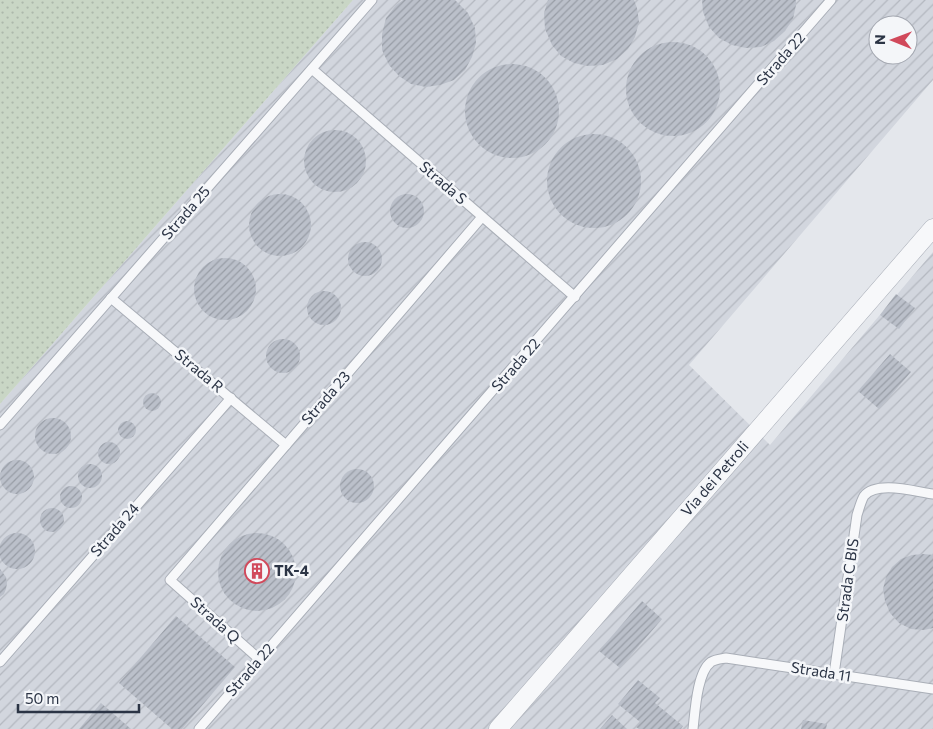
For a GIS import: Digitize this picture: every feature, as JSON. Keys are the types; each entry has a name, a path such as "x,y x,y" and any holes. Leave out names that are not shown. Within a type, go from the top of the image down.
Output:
{"street":[{"name":"Via dei Petroli","path":"498,729 933,228"}],"lane":[{"name":"Strada 25","path":"0,425 372,0"},
{"name":"Strada 22","path":"199,729 831,0"},
{"name":"Strada S","path":"312,69 575,297"},
{"name":"Strada 23","path":"170,580 482,216"},
{"name":"Strada R","path":"112,298 286,445"},
{"name":"Strada 24","path":"0,662 231,398"},
{"name":"Strada C BIS","path":"834,674 857,515 864,496 880,488 933,494"},
{"name":"Strada Q","path":"170,580 259,660"},
{"name":"Strada 11","path":"693,729 700,679 710,663 726,658 933,689"}],"shaded area":[{"path":"353,0 933,0 933,80 689,365 770,445 933,252 933,729 0,729 0,404"}],"green space":[{"path":"0,0 353,0 0,404"}],"building":[{"path":"403,0 455,0 468,13 475,28 476,43 472,57 465,70 454,80 426,87 411,84 399,76 389,65 382,50 382,34 386,18 396,5"},
{"path":"548,0 634,0 639,22 635,37 628,49 617,59 603,65 588,66 574,63 561,56 552,45 545,29 544,13"},
{"path":"702,0 796,0 796,5 793,19 785,31 774,41 761,47 746,48 732,45 719,38 709,27 703,12"},
{"path":"673,42 691,46 706,56 716,71 720,89 716,107 706,122 691,132 673,136 655,132 640,122 630,107 626,89 630,71 640,56 655,46"},
{"path":"512,64 530,68 545,78 555,93 559,111 555,129 545,144 530,154 512,158 494,154 479,144 469,129 465,111 469,93 479,78 494,68"},
{"path":"329,130 341,130 357,139 364,149 366,161 364,173 357,183 341,192 329,192 318,187 309,178 304,167 304,155 309,144 318,135"},
{"path":"594,134 612,138 627,148 637,163 641,181 637,199 627,214 612,224 594,228 576,224 561,214 551,199 547,181 551,163 561,148 576,138"},
{"path":"274,194 286,194 302,203 309,213 311,225 309,237 302,247 286,256 274,256 263,251 254,242 249,231 249,219 254,208 263,199"},
{"path":"407,194 414,195 419,199 423,204 423,218 419,223 414,227 407,228 400,227 395,223 391,218 390,211 391,204 395,199 400,195"},
{"path":"365,242 372,243 377,247 381,252 381,266 377,271 372,275 365,276 358,275 353,271 349,266 348,259 349,252 353,247 358,243"},
{"path":"219,258 231,258 247,267 254,277 256,289 254,301 247,311 231,320 219,320 208,315 199,306 194,295 194,283 199,272 208,263"},
{"path":"324,291 331,292 336,296 340,301 340,315 336,320 331,324 324,325 317,324 312,320 308,315 307,308 308,301 312,296 317,292"},
{"path":"896,294 915,308 899,329 880,315"},
{"path":"283,339 290,340 295,344 299,349 299,363 295,368 290,372 283,373 276,372 271,368 267,363 266,356 267,349 271,344 276,340"},
{"path":"890,354 911,372 879,409 858,391"},
{"path":"148,393 156,393 161,398 159,409 148,411 143,406 143,398"},
{"path":"53,418 65,424 71,436 65,448 53,454 41,448 35,436 41,424"},
{"path":"123,421 131,421 136,426 134,437 123,439 118,434 118,426"},
{"path":"105,442 113,442 120,449 120,457 113,464 105,464 98,457 98,449"},
{"path":"17,460 24,461 29,465 33,470 33,484 29,489 24,493 17,494 10,493 5,489 1,484 0,477 1,470 5,465 10,461"},
{"path":"90,464 98,468 102,476 98,484 90,488 82,484 78,476 82,468"},
{"path":"357,469 364,470 369,474 373,479 373,493 369,498 364,502 357,503 350,502 345,498 341,493 340,486 341,479 345,474 350,470"},
{"path":"67,486 75,486 82,493 82,501 75,508 67,508 60,501 60,493"},
{"path":"52,508 60,512 64,520 60,528 52,532 44,528 40,520 44,512"},
{"path":"17,533 30,538 35,551 30,564 17,569 4,564 -1,551 4,538"},
{"name":"TK-4","path":"257,533 272,536 284,545 293,557 296,572 293,587 284,599 272,608 257,611 242,608 230,599 221,587 218,572 221,557 230,545 242,536"},
{"path":"912,555 933,555 933,628 924,630 911,629 899,623 890,613 883,589 886,577 892,567 901,559"},
{"path":"0,569 6,577 7,583 4,594 0,597"},
{"path":"642,601 662,619 620,668 599,651"},
{"path":"176,616 235,667 182,729 172,729 119,683"},
{"path":"638,680 660,698 655,703 683,726 681,729 639,729 636,727 640,722 618,704"},
{"path":"101,703 131,729 79,729"},
{"path":"612,715 627,729 600,729"},
{"path":"803,720 827,724 826,729 801,729"}],"place":[{"name":"TK-4","path":"257,571"}]}
